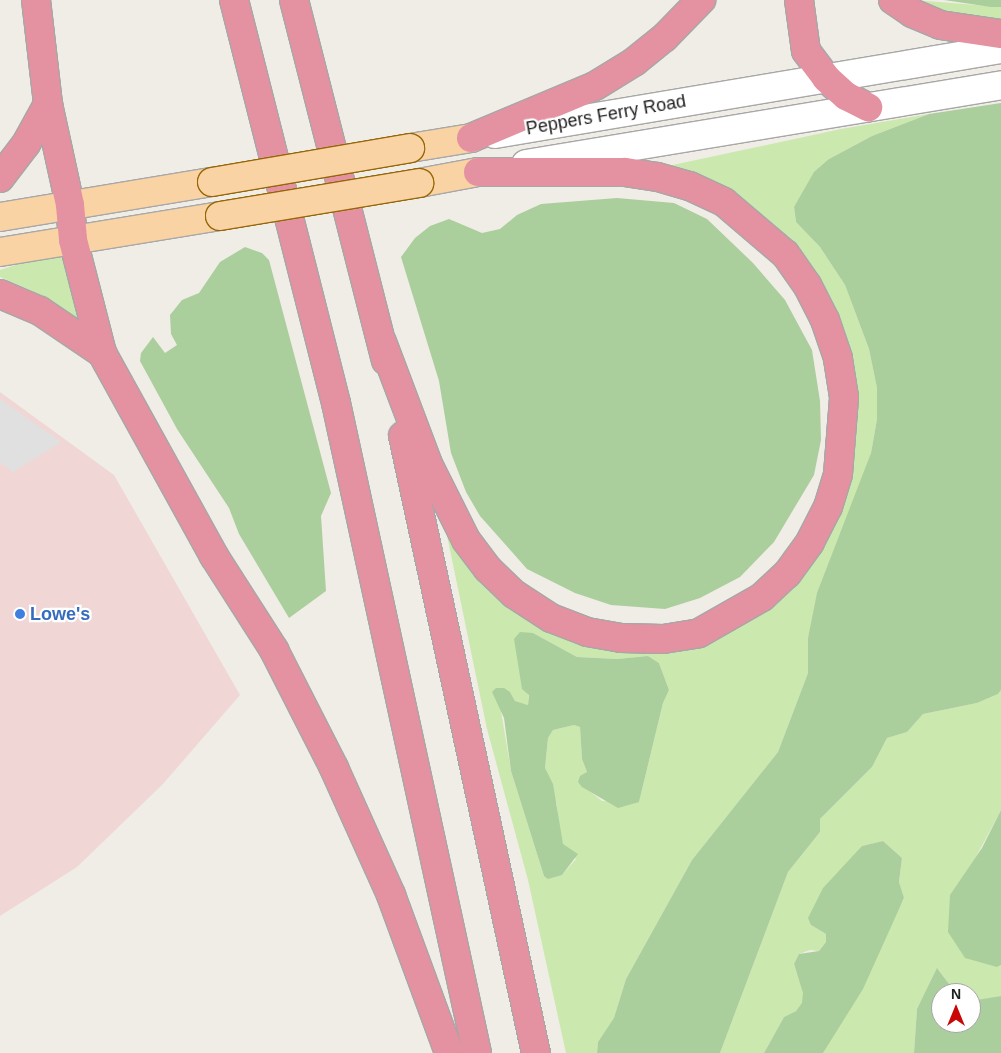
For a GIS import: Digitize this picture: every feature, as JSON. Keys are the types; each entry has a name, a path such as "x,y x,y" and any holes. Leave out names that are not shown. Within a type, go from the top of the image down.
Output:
{"highway":[{"path":"36,0 48,104 70,205 73,240 102,353 214,556 274,650 334,768 391,895 449,1053"},
{"path":"234,0 332,386 477,1053"},
{"path":"294,0 382,342 536,1053"},
{"path":"471,138 595,86 634,62 665,37 700,0"},
{"path":"799,0 806,51 826,78 846,96 868,107"},
{"path":"893,0 912,13 940,25 1001,34"},
{"path":"0,178 26,144 48,104"},
{"path":"382,342 432,472 466,540 488,569 514,594 551,618 587,632 621,638 663,639 699,633 762,597 787,574 810,542 828,507 838,474 844,397 838,358 824,320 807,285 785,254 724,202 689,186 658,177 624,172 478,172"},
{"path":"0,294 40,311 102,353"}],"main road":[{"name":"Peppers Ferry Road","path":"0,217 471,138"},
{"name":"Peppers Ferry Road","path":"0,252 478,172"}],"street":[{"name":"Peppers Ferry Road","path":"471,138 1001,50"},
{"name":"Peppers Ferry Road","path":"478,172 1001,85"}],"shaded area":[{"path":"0,392 114,475 240,695 163,784 77,867 0,916"},
{"path":"0,399 61,442 13,472 0,462"}],"green space":[{"path":"914,0 1001,7 1001,20 948,14"},
{"path":"944,0 1001,0 1001,7 991,7"},
{"path":"1001,103 1001,690 998,694 977,703 923,714 907,732 887,738 872,767 820,819 820,832 788,872 720,1053 597,1053 598,1042 614,1018 626,979 692,860 778,752 808,673 808,638 817,593 871,453 877,419 877,388 869,349 845,285 820,247 796,222 794,207 814,172 829,159 872,136 929,114"},
{"path":"929,114 872,136 829,159 794,207 796,222 820,247 845,285 869,349 877,388 877,419 871,453 808,638 808,673 778,752 692,860 626,979 614,1019 598,1042 597,1053 566,1053 528,880 487,729 444,521 590,637 733,623 849,480 856,440 853,365 845,331 830,297 793,243 747,202 722,186 668,166 841,129","holes":["533,633 577,657 617,659 648,656 659,663 669,690 663,703 639,802 602,801 578,782 587,772 582,759 580,727 574,725 553,730 548,738 545,768 557,805 558,825 563,844 576,859 562,875 544,876 511,771 500,705 510,692 515,701 528,705"]},
{"path":"617,198 674,203 707,219 753,263 785,300 812,350 820,401 821,440 814,475 774,542 740,577 700,598 665,609 611,605 575,593 527,569 480,516 466,492 451,453 439,381 401,257 415,238 430,226 449,219 482,233 500,229 517,215 541,204"},
{"path":"245,247 262,253 269,260 331,493 321,516 326,591 289,618 239,534 229,508 177,429 140,361 141,353 153,337 165,353 177,345 171,334 170,315 182,300 199,293 220,262"},
{"path":"44,256 59,256 66,260 80,320 30,290 0,277 0,270"},
{"path":"520,632 533,633 577,657 617,659 648,656 659,663 669,690 663,703 639,802 618,808 582,787 578,782 580,776 587,772 582,759 580,727 574,725 553,730 548,738 545,768 553,784 563,844 578,854 562,875 548,879 544,876 511,771 504,718 492,692 496,688 504,688 510,692 515,701 528,705 529,695 522,689 514,639"},
{"path":"1001,690 1001,810 968,872 997,967 1001,965 1001,996 981,1001 981,983 948,983 938,969 917,1009 914,1053 823,1053 904,899 899,882 902,858 883,841 862,846 811,925 826,934 826,942 819,951 810,950 799,954 794,965 804,993 803,1003 796,1011 784,1017 764,1053 720,1053 788,872 820,832 820,819 872,767 887,738 907,732 923,714 977,703 998,694"},
{"path":"1001,810 1001,965 997,967 965,958 948,932 950,895 982,848"},
{"path":"883,841 902,858 899,882 904,898 863,989 823,1053 764,1053 784,1017 796,1011 802,1003 803,993 794,964 799,954 819,951 826,942 826,934 811,925 808,918 823,888 862,846"},
{"path":"937,968 948,983 931,983 931,1033 981,1033 981,999 1001,996 1001,1053 914,1053 917,1009"}],"place":[{"name":"Lowe's","path":"20,614"}]}
